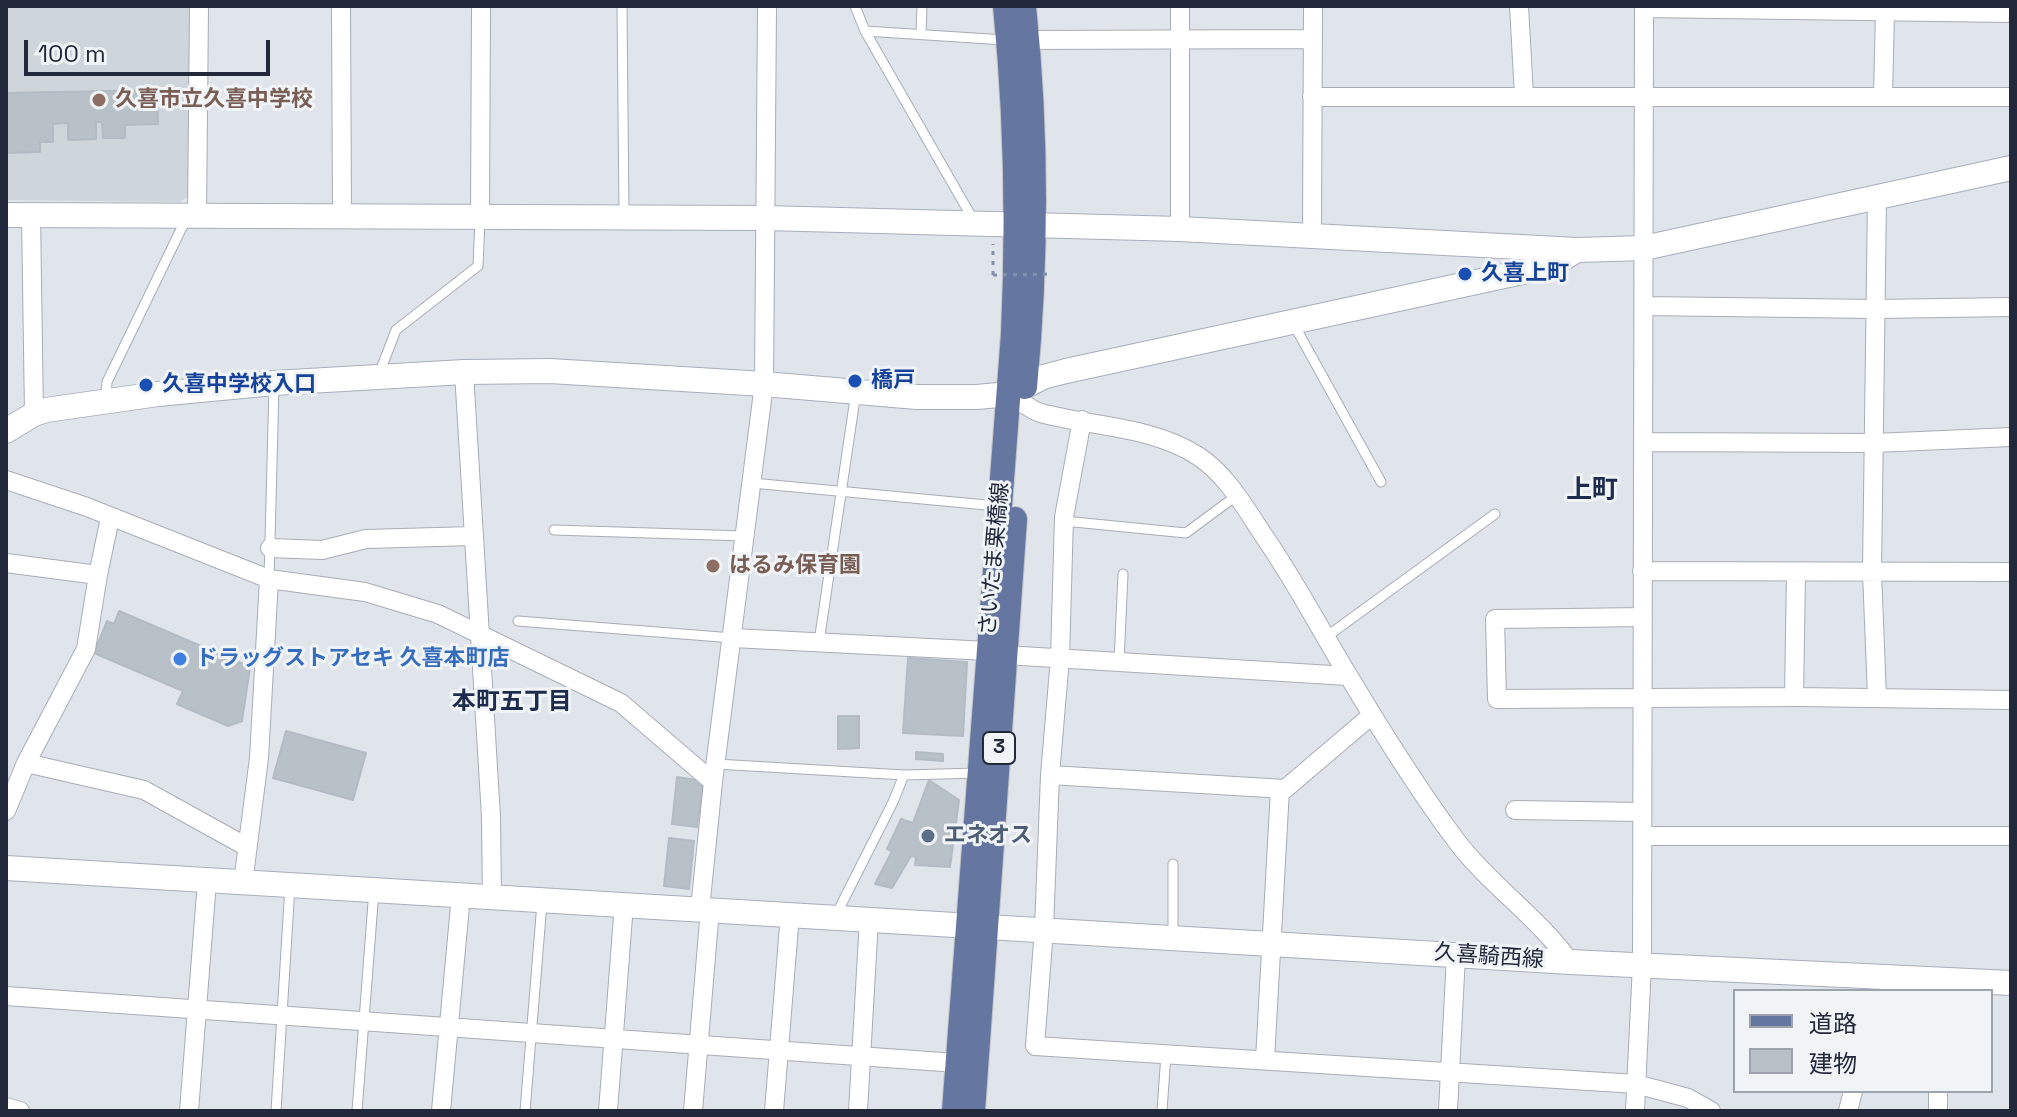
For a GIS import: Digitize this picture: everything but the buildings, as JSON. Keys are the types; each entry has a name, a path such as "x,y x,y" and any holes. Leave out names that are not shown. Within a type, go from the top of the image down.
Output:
{"main road":[{"name":"さいたま栗橋線","path":"1005,6 1018,40"},
{"name":"さいたま栗橋線","path":"954,1111 957,1063 977,925 996,653 1020,394 1025,226 1018,40 1024,6"},
{"name":"さいたま栗橋線","path":"973,1111 979,773 996,653 1000,507 1020,394"}],"street":[{"path":"192,216 199,6"},
{"path":"341,6 342,216"},
{"path":"480,217 481,6"},
{"path":"693,1111 714,773 764,384 767,6"},
{"path":"1180,6 1180,229"},
{"path":"1312,235 1313,6"},
{"path":"1519,6 1524,96"},
{"path":"1635,1111 1642,964 1644,7 2011,13"},
{"path":"1883,97 1885,11"},
{"path":"1018,40 1312,39"},
{"path":"1312,97 2011,97"},
{"path":"6,215 766,218 1180,229 1577,250 1644,248 2011,168"},
{"path":"1877,198 1872,572 1877,697"},
{"path":"31,215 34,414"},
{"path":"6,431 34,414 106,402 274,383 464,372 550,371 917,397 1020,394 1066,371 1550,266 1577,250"},
{"path":"1644,306 2011,307"},
{"path":"464,372 491,817 492,897"},
{"path":"1020,394 1037,412 1130,431 1182,448 1209,465 1236,496 1285,568 1348,676 1426,799 1460,845 1503,893 1554,939 1570,962"},
{"path":"1082,420 1064,521 1060,658 1050,775 1044,929 1035,1046 1636,1084 1688,1098 1711,1111"},
{"path":"1644,442 1875,443 2011,437"},
{"path":"6,480 87,507 269,579 365,592 438,614 621,703 714,773"},
{"path":"6,811 11,780 26,763 86,649 110,518"},
{"path":"270,548 322,550 366,539 473,536"},
{"path":"6,563 98,575"},
{"path":"1642,571 2011,572"},
{"path":"1794,697 1796,573"},
{"path":"243,883 259,758 269,579"},
{"path":"1643,617 1495,619 1497,699 1877,697 2011,700"},
{"path":"733,638 1348,676"},
{"path":"1050,775 1285,789 1372,715"},
{"path":"26,763 144,790 247,847"},
{"path":"1265,1060 1280,789"},
{"path":"1515,810 1642,812"},
{"path":"1642,836 2011,836"},
{"name":"久喜騎西線","path":"6,868 1570,962 2011,983"},
{"path":"189,1111 207,881"},
{"path":"441,1111 461,895"},
{"path":"608,1111 624,904"},
{"path":"774,1111 790,914"},
{"path":"858,1111 869,919"},
{"path":"1448,1111 1456,955"},
{"path":"6,996 957,1063"},
{"path":"6,1107 20,1111"}],"lane":[{"path":"622,6 624,217"},
{"path":"855,6 865,31 975,224"},
{"path":"921,34 922,6"},
{"path":"865,31 1018,40"},
{"path":"106,402 107,382 192,216"},
{"path":"378,377 396,330 478,266 480,217"},
{"path":"1291,320 1381,482"},
{"path":"269,579 274,383"},
{"path":"819,642 856,392"},
{"path":"752,483 1000,507"},
{"path":"1064,521 1186,533 1236,496"},
{"path":"1326,637 1495,514"},
{"path":"554,530 745,536"},
{"path":"1119,662 1123,574"},
{"path":"518,621 733,638"},
{"path":"714,773 979,773"},
{"path":"835,917 904,775"},
{"path":"1173,864 1173,937"},
{"path":"276,1111 290,886"},
{"path":"357,1111 374,890"},
{"path":"525,1111 542,900"},
{"path":"1162,1111 1166,1054"}],"path":[{"path":"993,244 993,275 1052,274"}],"shaded area":[{"name":"久喜市立久喜中学校","path":"6,6 192,6 191,194 180,202 6,200"}],"place":[{"name":"久喜市立久喜中学校","path":"99,100"},
{"name":"久喜上町","path":"1465,274"},
{"name":"橋戸","path":"855,381"},
{"name":"久喜中学校入口","path":"146,385"},
{"name":"はるみ保育園","path":"713,566"},
{"name":"ドラッグストアセキ 久喜本町店","path":"180,659"},
{"name":"エネオス","path":"928,836"}],"district":[{"name":"上町","path":"1592,491"},
{"name":"本町五丁目","path":"512,702"}]}
